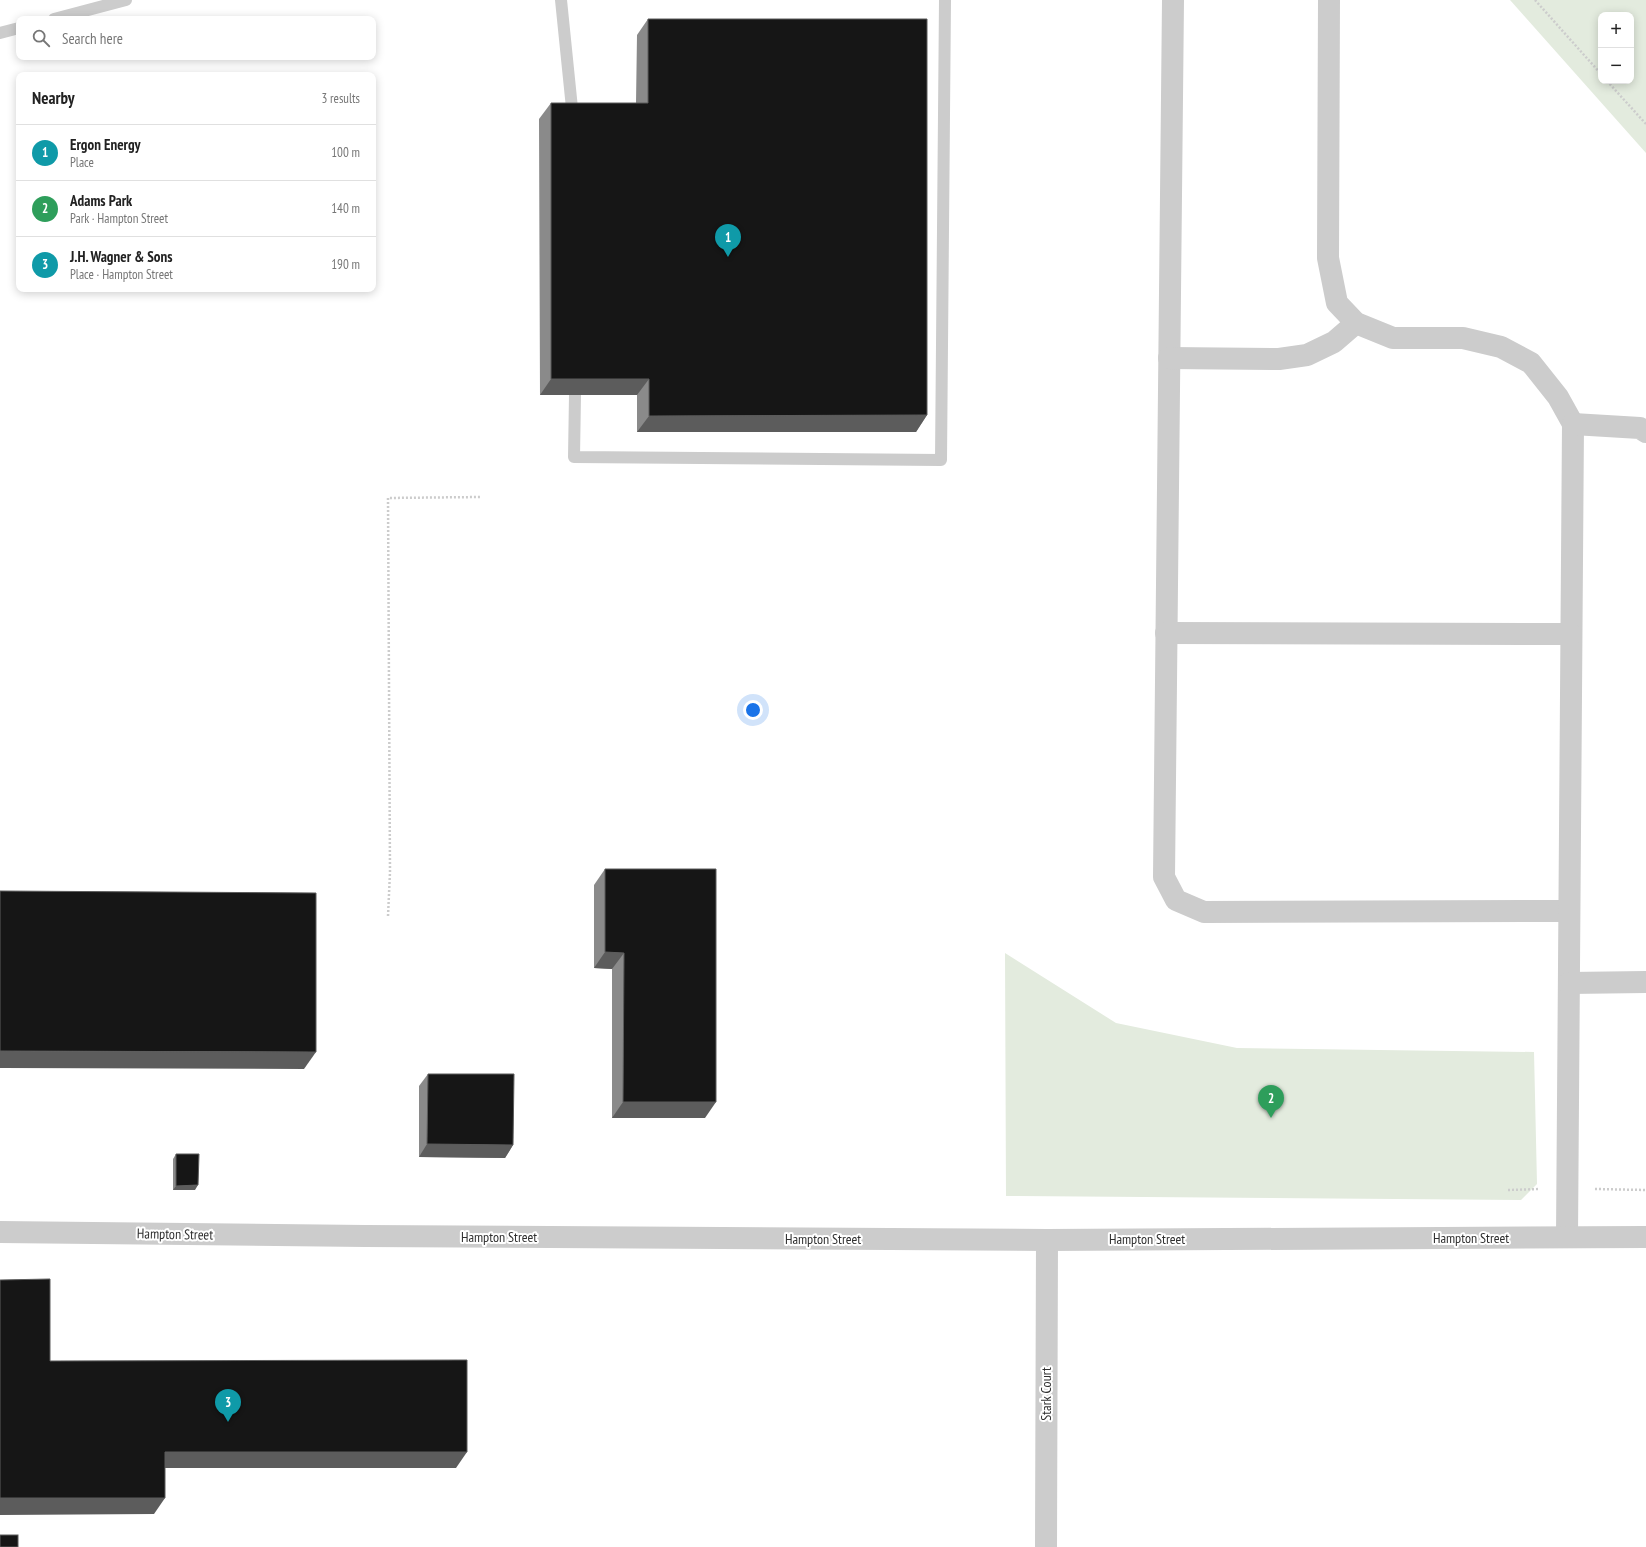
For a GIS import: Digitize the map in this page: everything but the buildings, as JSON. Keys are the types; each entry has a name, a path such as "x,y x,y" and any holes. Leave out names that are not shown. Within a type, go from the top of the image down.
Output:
{"street":[{"path":"1173,0 1164,877 1176,900 1204,912 1569,911"},
{"path":"1329,0 1328,258 1337,303 1356,323 1393,338 1463,338 1501,347 1531,363 1558,397 1573,424 1567,1237"},
{"path":"1169,358 1279,359 1307,355 1334,342 1356,323"},
{"path":"1573,424 1640,428 1646,432"},
{"path":"1166,633 1572,634"},
{"path":"1569,983 1646,982"},
{"name":"Hampton Street","path":"0,1232 366,1236 1047,1240 1646,1237"},
{"name":"Stark Court","path":"1046,1547 1047,1240"}],"lane":[{"path":"65,16 126,0"},
{"path":"561,0 573,119"},
{"path":"575,395 574,457 941,460 945,0"},
{"path":"0,33 16,29"}],"path":[{"path":"1535,0 1598,71"},
{"path":"1610,84 1646,124"},
{"path":"388,916 390,864 388,498 480,496"}],"shaded area":[{"path":"1510,0 1646,0 1646,153"},
{"path":"1005,953 1116,1023 1237,1048 1534,1052 1537,1184 1521,1200 1006,1196"}],"place":[{"name":"Ergon Energy","path":"728,257"},
{"name":"Adams Park","path":"1271,1118"},
{"name":"J.H. Wagner & Sons","path":"228,1422"}]}
